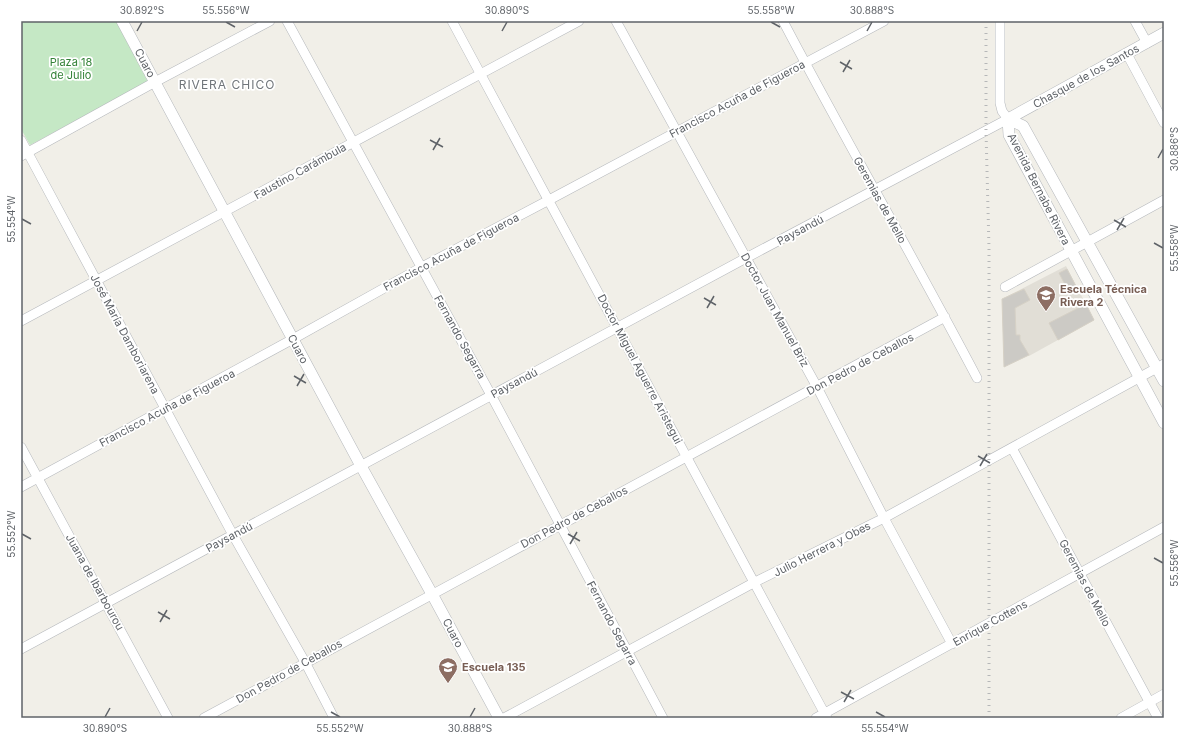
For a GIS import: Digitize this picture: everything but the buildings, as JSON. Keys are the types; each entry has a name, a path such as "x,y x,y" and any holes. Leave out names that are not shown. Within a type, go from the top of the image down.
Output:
{"street":[{"name":"Cuaro","path":"122,21 361,466 499,718"},
{"path":"24,154 270,21"},
{"name":"Fernando Segarra","path":"287,21 422,267 663,718"},
{"name":"Doctor Miguel Aguerre Aristegui","path":"452,21 826,716"},
{"name":"Faustino Carámbula","path":"21,321 579,21"},
{"name":"Doctor Juan Manuel Briz","path":"616,21 817,387 884,518 952,644"},
{"name":"Geremias de Mello","path":"783,21 977,378"},
{"name":"Francisco Acuña de Figueroa","path":"21,487 166,409 422,267 884,21"},
{"path":"1000,21 1000,103 1002,111 1008,119"},
{"path":"1135,21 1147,43"},
{"name":"Chasque de los Santos","path":"1008,119 1164,33"},
{"path":"1127,54 1164,123"},
{"name":"Paysandú","path":"21,649 107,604 746,258 875,191 1008,119"},
{"name":"Avenida Bernabe Rivera","path":"1164,381 1160,366 1023,126 1008,119 1008,134 1164,423"},
{"name":"José María Damboriarena","path":"21,140 24,154 96,280 233,535 305,662 334,718"},
{"path":"1005,287 1164,200"},
{"name":"Don Pedro de Ceballos","path":"204,718 945,317"},
{"name":"Julio Herrera y Obes","path":"504,718 755,582 884,518 1160,366"},
{"name":"Juana de Ibarbourou","path":"21,446 168,718"},
{"name":"Geremias de Mello","path":"1012,448 1158,718"},
{"name":"Enrique Cottens","path":"816,718 826,716 952,644 1164,527"},
{"path":"1121,718 1164,694"}],"shaded area":[{"name":"Escuela Técnica Rivera 2","path":"1066,266 1094,320 1029,356 1004,367 1002,299"}],"green space":[{"name":"Plaza 18 de Julio","path":"21,21 116,21 148,82 30,145 21,129"}],"railway":[{"path":"986,21 986,131 989,248 989,718"}],"place":[{"name":"Escuela Técnica Rivera 2","path":"1046,312"},
{"name":"Escuela 135","path":"448,684"}],"district":[{"name":"RIVERA CHICO","path":"227,84"}]}
